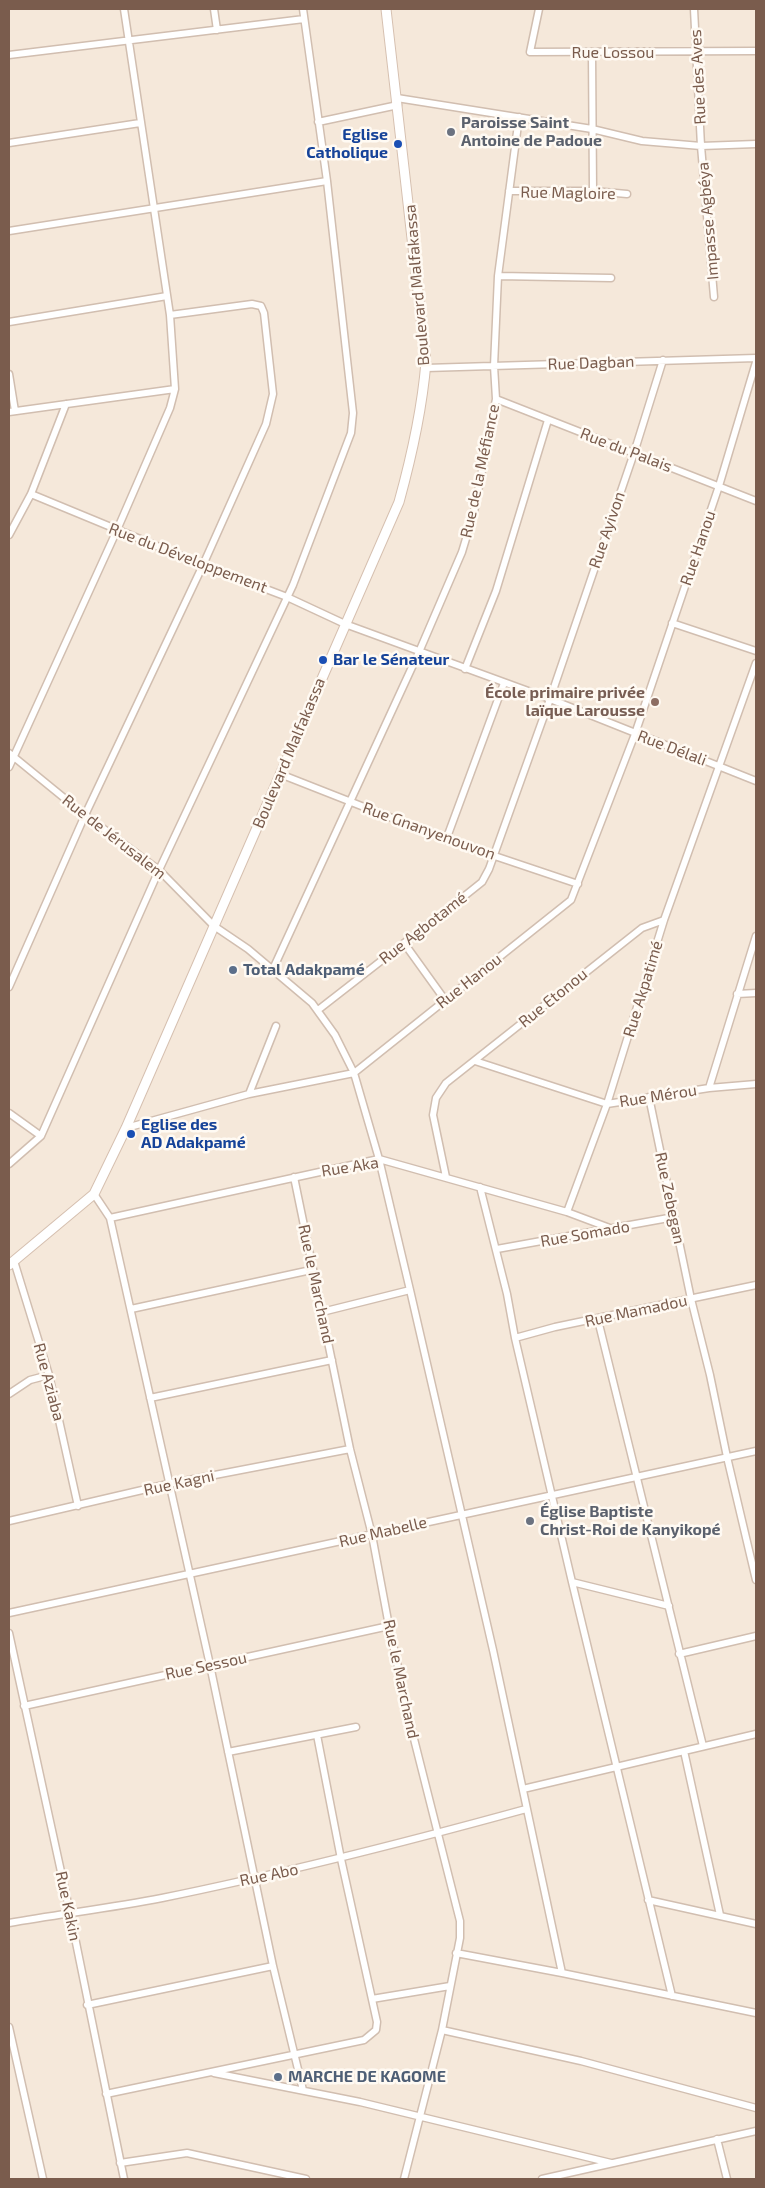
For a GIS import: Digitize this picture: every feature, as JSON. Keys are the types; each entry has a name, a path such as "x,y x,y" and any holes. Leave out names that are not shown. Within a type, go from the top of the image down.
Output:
{"street":[{"path":"9,767 11,755 117,530 170,408 175,389 170,315 124,9"},
{"path":"214,9 217,30"},
{"path":"9,1164 41,1136 159,870 288,597 352,433 353,413 327,181 303,9"},
{"name":"Boulevard Malfakassa","path":"11,1263 94,1194 126,1128 399,502 412,454 422,404 426,368 419,285 386,9"},
{"name":"Rue Lossou","path":"539,9 530,52 756,51"},
{"name":"Rue des Aves","path":"694,9 701,146"},
{"path":"9,55 304,19"},
{"path":"592,53 593,191"},
{"path":"318,122 397,101 519,116 592,129 642,141 701,146 756,144"},
{"name":"Rue de la Méfiance","path":"273,969 419,652 462,552 474,512 496,399 494,366 498,276 519,116"},
{"path":"9,143 140,123"},
{"name":"Impasse Agbéya","path":"701,146 714,297"},
{"path":"9,231 327,181"},
{"name":"Rue Magloire","path":"509,191 593,191 627,194"},
{"path":"498,276 610,278"},
{"path":"9,322 167,296"},
{"path":"9,987 84,815 266,424 273,394 264,313 261,306 252,304 170,315"},
{"name":"Rue Dagban","path":"426,368 756,358"},
{"name":"Rue Ayivon","path":"494,856 550,700 634,453 663,360"},
{"name":"Rue Hanou","path":"354,1073 568,902 578,884 635,734 719,486 756,362"},
{"path":"9,374 12,412 175,389"},
{"name":"Rue du Palais","path":"496,399 756,501"},
{"path":"9,535 31,494 66,404"},
{"path":"466,669 496,591 548,420"},
{"name":"Rue du Développement","path":"31,494 202,565 288,597 345,624"},
{"path":"672,623 756,651"},
{"name":"Rue Délali","path":"345,624 550,700 756,781"},
{"name":"Rue Akpatimé","path":"567,1212 607,1104 664,920 756,663"},
{"path":"446,840 504,683"},
{"name":"Rue de Jérusalem","path":"11,755 84,815 159,870 214,926 273,969 318,1010 335,1035 354,1073 379,1158 410,1290 523,1789 562,1973"},
{"name":"Rue Gnanyenouvon","path":"280,774 446,840 578,884"},
{"name":"Rue Agbotamé","path":"318,1010 482,882 494,856"},
{"name":"Rue Etonou","path":"446,1178 434,1115 436,1098 446,1083 642,928 664,920"},
{"path":"708,1088 756,936"},
{"path":"404,943 445,1000"},
{"path":"737,994 756,993"},
{"path":"250,1094 276,1026"},
{"name":"Rue Mérou","path":"475,1061 607,1104 708,1088 756,1084"},
{"path":"126,1128 250,1094 354,1073"},
{"name":"Rue Zebegan","path":"649,1097 691,1299 756,1580"},
{"path":"9,1113 41,1136"},
{"name":"Rue Aka","path":"110,1218 379,1158 567,1212 615,1230"},
{"name":"Rue le Marchand","path":"294,1177 350,1449 372,1535 389,1626 436,1834 460,1915 461,1929 442,2030 404,2179"},
{"path":"480,1187 497,1250 515,1338 572,1582 672,1996"},
{"path":"94,1194 110,1218 188,1575 210,1665 273,1966 303,2090"},
{"name":"Rue Somado","path":"497,1250 674,1218"},
{"name":"Rue Aziaba","path":"11,1263 49,1375 78,1506"},
{"path":"130,1309 312,1270"},
{"name":"Rue Mamadou","path":"515,1338 556,1327 598,1320 756,1285"},
{"path":"322,1312 410,1290"},
{"path":"598,1320 638,1476 703,1746"},
{"path":"150,1398 332,1360"},
{"path":"9,1394 30,1380 49,1375"},
{"name":"Rue Kagni","path":"9,1522 168,1484 350,1449"},
{"name":"Rue Mabelle","path":"9,1613 756,1451"},
{"path":"572,1582 669,1606"},
{"name":"Rue Sessou","path":"24,1706 389,1626"},
{"name":"Rue Kakin","path":"9,1633 70,1913 124,2179"},
{"path":"680,1654 756,1636"},
{"path":"228,1752 356,1727"},
{"path":"523,1789 616,1765 756,1734"},
{"path":"106,2094 364,2040 373,2034 377,2022 341,1859 317,1735"},
{"path":"684,1751 720,1915"},
{"name":"Rue Abo","path":"9,1923 160,1898 341,1859 526,1809"},
{"path":"648,1900 756,1924"},
{"path":"456,1953 756,2013"},
{"path":"88,2005 273,1966"},
{"path":"372,1999 450,1986"},
{"path":"9,2027 43,2179"},
{"path":"442,2030 581,2061 756,2108"},
{"path":"210,2072 303,2090 611,2163"},
{"path":"542,2179 756,2131"},
{"path":"717,2139 727,2179"},
{"path":"120,2163 187,2153 306,2179"}],"shaded area":[{"path":"9,9 756,9 756,2179 9,2179"}],"place":[{"name":"Paroisse Saint Antoine de Padoue","path":"451,132"},
{"name":"Eglise Catholique","path":"398,144"},
{"name":"Bar le Sénateur","path":"323,660"},
{"name":"École primaire privée laïque Larousse","path":"655,702"},
{"name":"Total Adakpamé","path":"233,970"},
{"name":"Eglise des AD Adakpamé","path":"131,1134"},
{"name":"Église Baptiste Christ-Roi de Kanyikopé","path":"530,1521"},
{"name":"MARCHE DE KAGOME","path":"278,2077"}]}
